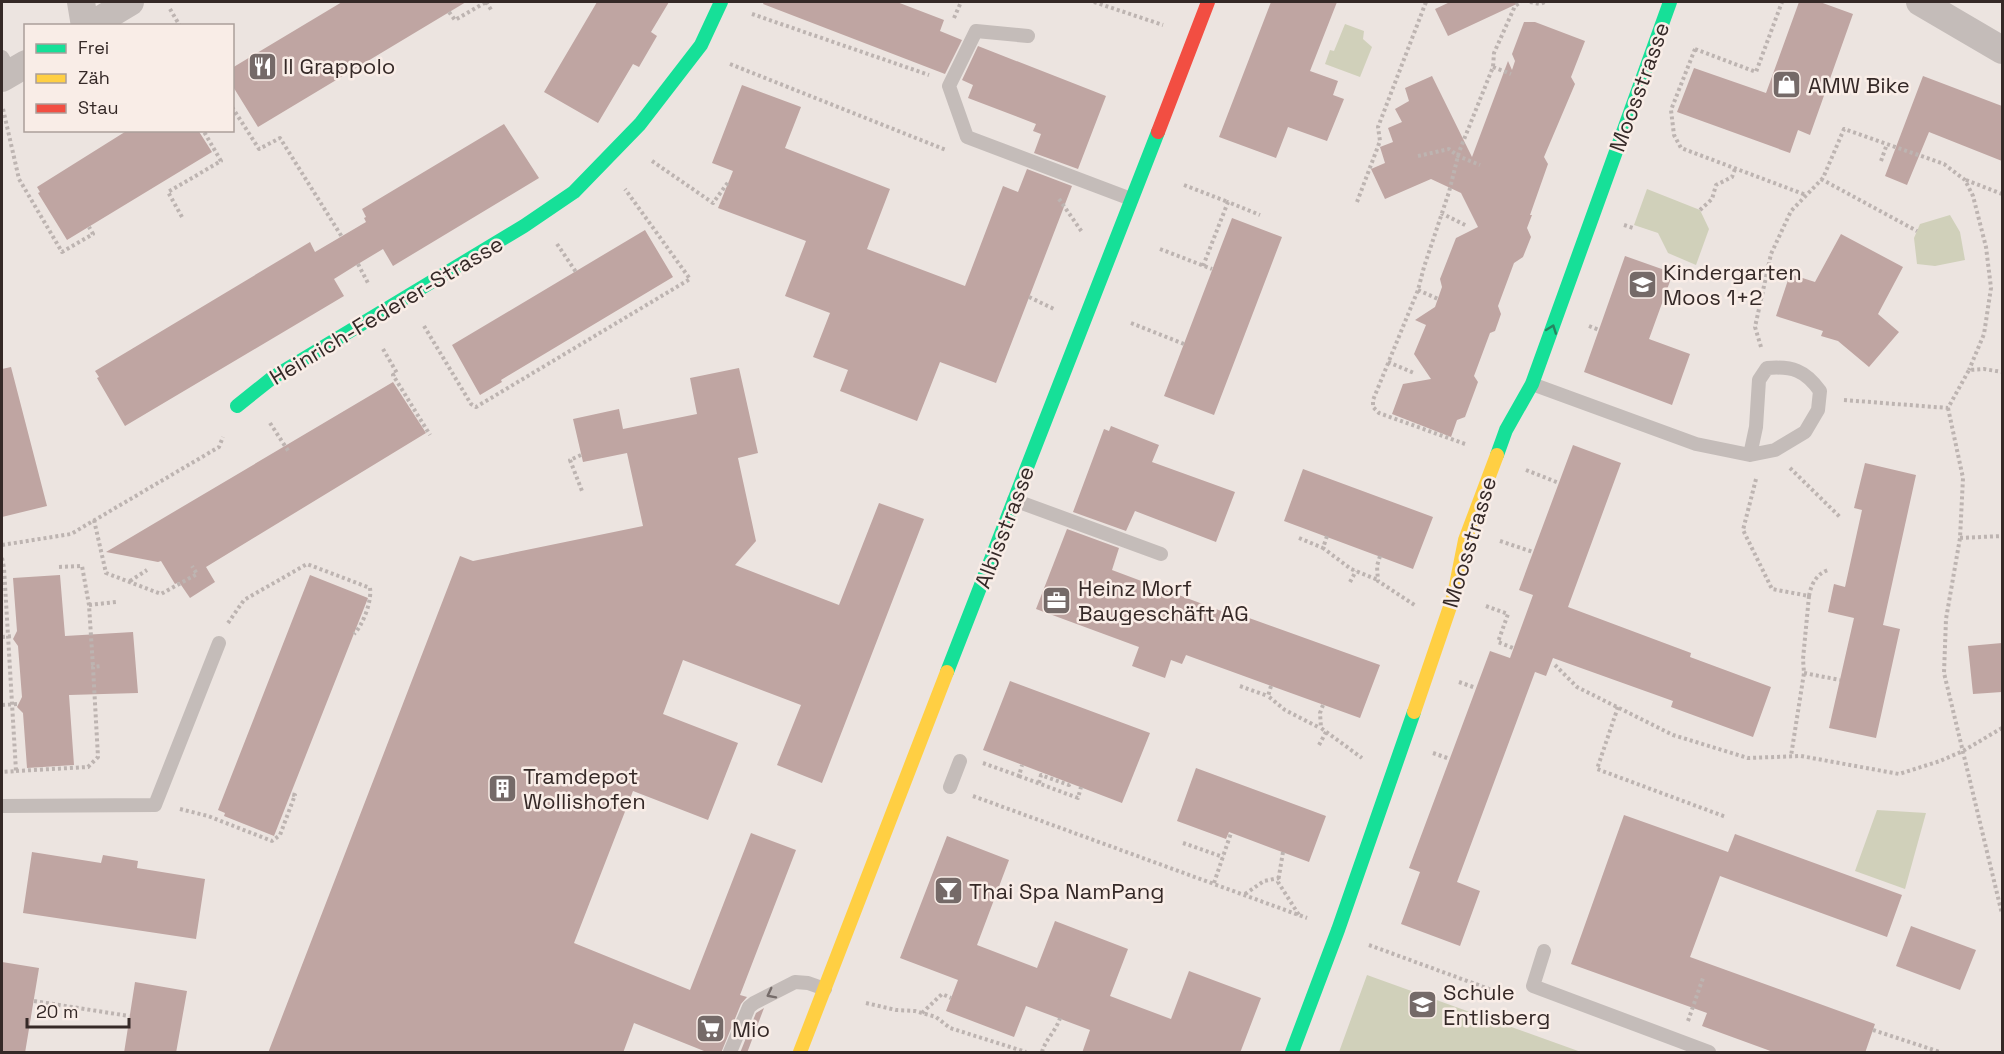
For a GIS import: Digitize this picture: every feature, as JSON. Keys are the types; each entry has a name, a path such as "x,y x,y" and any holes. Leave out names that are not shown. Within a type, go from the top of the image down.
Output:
{"street":[{"path":"81,2 85,24"},
{"path":"93,24 130,2"},
{"name":"Heinrich-Federer-Strasse","path":"237,406 272,378 524,226 574,192 640,124 697,51 721,2"},
{"name":"Albisstrasse","path":"800,1053 1208,2"},
{"name":"Moosstrasse","path":"1292,1053 1338,930 1454,595 1465,540 1506,430 1532,384 1670,2"},
{"path":"1920,2 2002,50"}],"lane":[{"path":"1028,36 976,31 949,86 968,137 1131,198"},
{"path":"1532,384 1696,444 1756,454 1775,450 1804,432 1818,410 1820,391 1810,376 1786,367 1767,368 1759,380 1756,454"},
{"path":"1014,500 1161,554"},
{"path":"2,806 154,806 219,643"},
{"path":"950,787 960,761"},
{"path":"1545,951 1533,986 1709,1053"},
{"path":"730,1053 748,1007 795,982 808,983 825,989"}],"path":[{"path":"449,12 455,20 486,2 492,11"},
{"path":"721,2 931,75"},
{"path":"952,23 960,2"},
{"path":"1094,2 1169,27"},
{"path":"1357,202 1380,141 1378,127 1426,2"},
{"path":"1496,455 1379,413 1373,407 1373,400 1418,290 1458,156 1493,67 1494,53 1515,6 1521,2"},
{"path":"1530,2 1540,4 1545,2"},
{"path":"1782,2 1756,72 1694,48 1671,110 1674,135 1681,148 1806,195"},
{"path":"170,9 179,24"},
{"path":"697,51 947,150"},
{"path":"1493,67 1511,74"},
{"path":"3,109 19,179 62,252 93,234 89,227"},
{"path":"234,110 259,149 280,138 342,237"},
{"path":"640,124 645,156 713,203 729,181"},
{"path":"1767,368 1755,327 1771,255 1791,211 1821,180 1844,129 1944,164 1965,180 2002,194"},
{"path":"182,217 168,192 221,161 204,132"},
{"path":"1881,161 1887,144"},
{"path":"1418,156 1449,149 1458,156 1480,165"},
{"path":"406,296 471,404 476,407 690,279 605,161"},
{"path":"1700,210 1712,199 1716,185 1732,177 1735,169"},
{"path":"1821,180 1917,231"},
{"path":"1965,180 1973,196 1986,247 1990,288 1984,334 1969,370 1948,408 1963,478 1960,538 1946,619 1944,673 2002,914"},
{"path":"1184,185 1260,215"},
{"path":"1055,193 1086,238"},
{"path":"1203,266 1228,202"},
{"path":"1441,213 1467,226"},
{"path":"1160,249 1212,269"},
{"path":"1418,290 1438,299"},
{"path":"1029,297 1058,310"},
{"path":"365,321 397,372 393,375 430,435"},
{"path":"1131,323 1184,344"},
{"path":"1388,362 1414,373"},
{"path":"1969,370 1984,369 2002,372"},
{"path":"1819,398 1948,408"},
{"path":"2,546 70,534 219,447 237,406"},
{"path":"1809,596 1772,589 1743,530 1756,454 1795,470 1841,518"},
{"path":"581,455 570,460 582,491"},
{"path":"1520,468 1559,483"},
{"path":"94,520 106,573 161,594 197,574 192,566"},
{"path":"1323,548 1327,536"},
{"path":"1960,538 2002,536"},
{"path":"1299,538 1323,548 1356,571 1378,581 1424,611"},
{"path":"1494,538 1533,552"},
{"path":"1378,581 1377,566 1380,556"},
{"path":"2,558 16,704 16,771"},
{"path":"219,643 234,612 244,600 307,564 370,588 371,596 358,630 354,634"},
{"path":"2,772 88,767 98,757 89,605 82,566 59,567"},
{"path":"129,582 147,570"},
{"path":"1791,756 1804,673 1803,659 1811,585 1822,572 1828,570"},
{"path":"1350,582 1356,571"},
{"path":"1454,595 1508,614 1498,642 1513,648"},
{"path":"89,605 116,603"},
{"path":"2,637 14,636"},
{"path":"1555,665 1577,687 1673,735 1748,758 1801,756 1899,774 1963,751 2002,728"},
{"path":"93,667 101,666"},
{"path":"1804,673 1840,680"},
{"path":"1240,686 1268,696 1285,710 1321,728 1370,764"},
{"path":"1268,696 1271,686"},
{"path":"2,705 16,704"},
{"path":"1321,728 1320,713 1323,705"},
{"path":"1618,707 1597,769 1726,817"},
{"path":"1319,745 1326,732"},
{"path":"981,762 1078,798 1081,787"},
{"path":"1019,776 1022,765"},
{"path":"1038,783 1041,775 1069,785 1070,783"},
{"path":"208,816 272,841 280,835 295,795 290,794"},
{"path":"1214,884 1231,833"},
{"path":"1183,843 1223,857"},
{"path":"1283,852 1278,882 1300,916"},
{"path":"1244,895 1264,881 1279,878"},
{"path":"1681,1042 1703,978"},
{"path":"922,1013 942,994 951,998"},
{"path":"34,1001 129,1016"},
{"path":"866,1003 896,1011 915,1011 936,1017 950,1028 1026,1053"},
{"path":"1042,1053 1044,1044 1057,1026 1059,1018"},
{"path":"1873,1030 1940,1053"}],"green space":[{"path":"1345,24 1364,31 1363,39 1372,47 1360,77 1325,64 1330,50 1334,51"},
{"path":"1647,189 1700,210 1709,229 1696,265 1668,253 1658,233 1634,225"},
{"path":"1950,215 1960,232 1965,260 1935,266 1917,264 1914,238 1920,224"},
{"path":"1877,810 1926,813 1905,889 1855,871"},
{"path":"1367,975 1581,1052 1339,1052"}],"building":[{"path":"342,2 466,2 258,127 234,88 234,67"},
{"path":"597,2 669,2 651,32 657,36 639,67 633,64 598,123 544,92"},
{"path":"764,2 897,2 944,20 940,31 962,40 945,74 763,4"},
{"path":"1271,2 1337,2 1310,71 1338,81 1333,95 1344,99 1327,141 1288,127 1276,158 1219,137"},
{"path":"1450,2 1521,2 1448,36 1435,9"},
{"path":"1799,2 1820,2 1853,14 1810,135 1798,130 1790,153 1677,112 1694,68 1766,93"},
{"path":"1524,22 1535,22 1585,41 1571,77 1575,84 1544,157 1548,164 1527,228 1531,237 1523,257 1514,263 1498,306 1501,314 1495,331 1490,333 1474,376 1478,382 1465,417 1457,420 1451,437 1392,414 1403,384 1431,379 1414,354 1426,325 1415,320 1435,307 1442,287 1440,279 1456,238 1478,227 1461,193 1431,179 1385,199 1371,169 1385,163 1380,147 1393,142 1388,128 1402,122 1395,109 1409,101 1405,88 1432,76 1472,157 1508,61 1512,70 1515,61 1512,54"},
{"path":"978,46 1106,96 1078,169 1034,153 1041,134 1033,131 1036,124 968,98 973,85 962,80"},
{"path":"1923,76 2002,106 2002,161 1929,132 1907,185 1885,176"},
{"path":"742,85 801,107 785,148 890,189 867,249 965,286 1003,186 1018,192 1027,169 1072,186 996,383 940,362 917,421 840,391 848,370 813,357 830,313 785,296 806,241 718,208 733,171 712,163"},
{"path":"504,124 539,178 393,266 383,249 334,279 344,296 125,426 95,371 310,242 315,252 366,222 362,209"},
{"path":"125,132 199,132 212,152 67,240 38,193 40,192 37,187"},
{"path":"1232,218 1282,237 1214,415 1164,396"},
{"path":"645,230 673,277 501,380 502,382 480,395 452,345"},
{"path":"1841,234 1903,267 1878,314 1899,332 1869,367 1838,341 1821,336 1823,331 1776,316 1790,274 1815,282"},
{"path":"1625,256 1673,273 1649,339 1690,354 1672,405 1584,372"},
{"path":"11,367 47,506 2,517 2,369"},
{"name":"Tramdepot Wollishofen","path":"739,368 758,453 738,458 756,541 735,565 839,605 879,503 924,519 822,783 777,765 801,705 683,660 663,714 738,743 708,820 633,791 574,943 690,990 751,833 796,850 740,995 747,997 741,1004 721,1053 709,1053 634,1023 623,1053 268,1053 460,556 473,561 643,526 627,453 583,462 573,419 619,409 623,429 697,414 690,378"},
{"path":"393,382 426,433 206,567 215,582 190,598 179,582 175,584 161,561 106,552"},
{"path":"1111,426 1159,445 1152,462 1235,492 1216,542 1135,511 1126,531 1073,512 1104,429 1109,431"},
{"path":"1573,445 1621,463 1568,607 1691,653 1690,657 1771,687 1753,737 1671,707 1673,701 1553,658 1546,676 1535,672 1457,882 1480,891 1460,946 1401,924 1420,872 1409,868 1490,651 1510,658 1533,595 1519,590"},
{"path":"1865,463 1916,475 1883,625 1900,629 1876,738 1829,728 1854,618 1828,612 1834,584 1845,587 1862,510 1854,508"},
{"path":"1303,469 1433,517 1413,569 1284,521"},
{"path":"1067,529 1119,548 1112,570 1248,621 1249,618 1380,665 1360,718 1186,655 1182,664 1171,660 1165,678 1132,666 1139,647 1036,609"},
{"path":"60,575 65,636 133,632 138,693 69,695 74,765 27,768 23,713 17,707 22,697 18,646 13,639 17,631 13,578"},
{"path":"310,575 368,598 274,836 224,816 225,813 218,810"},
{"path":"2002,643 2002,692 1973,694 1968,646"},
{"path":"1010,681 1150,733 1122,803 983,750"},
{"path":"1196,768 1326,816 1309,862 1229,832 1226,839 1177,821"},
{"path":"1624,815 1728,852 1735,834 1902,895 1887,937 1720,876 1690,957 1875,1024 1865,1053 1776,1053 1702,1026 1707,1013 1571,964"},
{"path":"947,836 1009,860 977,945 1037,968 1055,921 1128,949 1110,996 1171,1019 1189,971 1261,998 1240,1053 1082,1053 1090,1030 1026,1006 1014,1037 946,1011 958,980 900,958"},
{"path":"32,852 101,863 103,855 138,861 137,868 205,879 196,939 23,913"},
{"path":"1911,926 1976,950 1960,990 1896,966"},
{"path":"2,962 39,968 25,1053 2,1053"},
{"path":"135,982 187,991 176,1053 124,1053"},
{"path":"764,1008 747,1053 740,1053 756,1013"}],"traffic: fast":[{"path":"237,406 272,378 524,226 574,192 640,124 701,45 721,2"},
{"path":"1497,455 1506,430 1532,384 1670,2"},
{"path":"947,672 1158,132"},
{"path":"1292,1052 1338,930 1414,712"}],"traffic: slow":[{"path":"1414,712 1454,595 1465,540 1497,455"},
{"path":"800,1052 947,672"}],"traffic: jam":[{"path":"1158,132 1208,2"}],"place":[{"name":"Il Grappolo","path":"262,66"},
{"name":"AMW Bike","path":"1787,85"},
{"name":"Kindergarten Moos 1+2","path":"1642,285"},
{"name":"Heinz Morf Baugeschäft AG","path":"1057,601"},
{"name":"Tramdepot Wollishofen","path":"502,789"},
{"name":"Thai Spa NamPang","path":"948,891"},
{"name":"Schule Entlisberg","path":"1422,1005"},
{"name":"Mio","path":"711,1029"}]}
